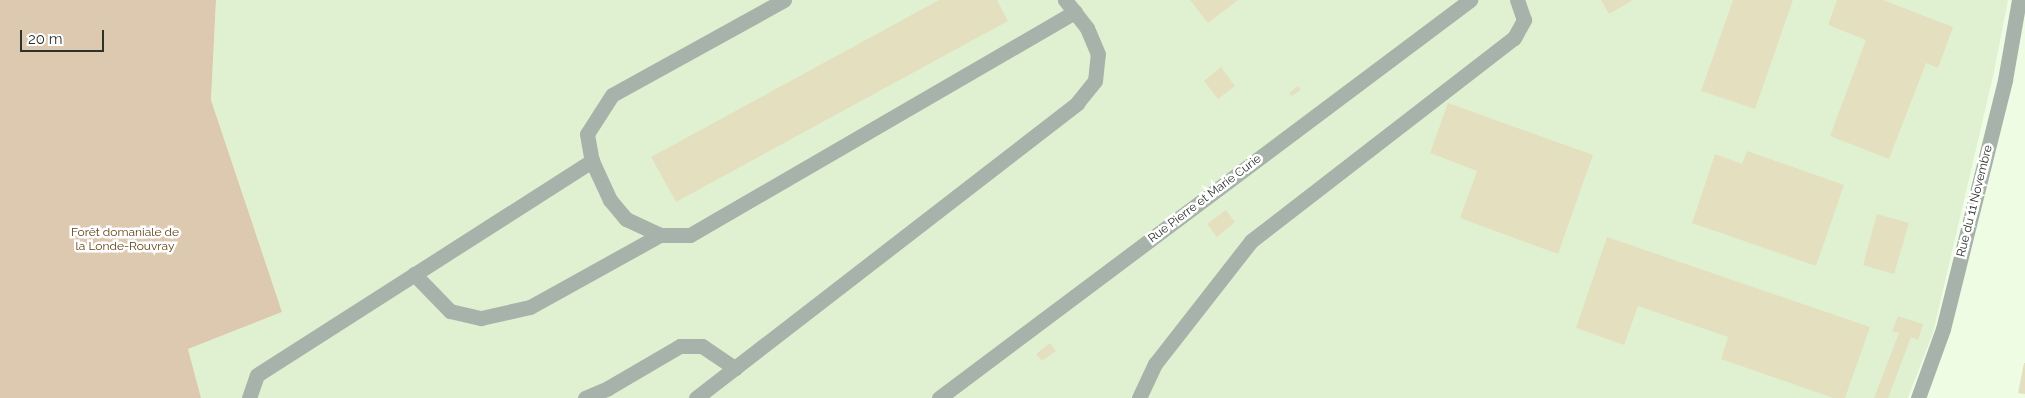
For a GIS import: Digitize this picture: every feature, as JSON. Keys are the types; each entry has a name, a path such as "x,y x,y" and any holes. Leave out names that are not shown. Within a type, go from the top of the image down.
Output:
{"street":[{"path":"784,0 612,95 587,134 592,161 610,200 626,219 660,235 690,235 1075,12"},
{"path":"696,398 1077,103 1095,81 1098,54 1087,28 1065,0"},
{"name":"Rue Pierre et Marie Curie","path":"939,398 1470,0"},
{"path":"1139,398 1155,364 1251,241 1514,38 1524,20 1517,0"},
{"name":"Rue du 11 Novembre","path":"1918,398 1943,329 2005,80 2019,0"},
{"path":"249,398 257,375 592,161"},
{"path":"414,274 450,311 480,318 530,307 660,235"},
{"path":"585,398 608,388 680,346 702,346 736,368"}],"shaded area":[{"path":"216,0 2008,0 1994,72 1933,333 1908,398 201,398 188,349 282,312 211,100"}],"green space":[{"name":"Forêt domaniale de la Londe-Rouvray","path":"0,0 216,0 211,100 282,312 188,349 201,398 0,398"}],"building":[{"path":"939,0 997,0 1008,21 676,202 651,157"},
{"path":"1190,0 1238,0 1208,23"},
{"path":"1601,0 1633,0 1609,14"},
{"path":"1733,0 1793,0 1755,109 1701,91"},
{"path":"1837,0 1883,0 1953,27 1938,68 1926,63 1889,159 1830,136 1866,40 1828,25"},
{"path":"1221,67 1235,86 1218,99 1204,81"},
{"path":"1298,86 1301,90 1292,96 1289,93"},
{"path":"1448,103 1593,155 1558,254 1460,218 1477,171 1430,153"},
{"path":"1747,151 1844,185 1816,266 1692,223 1715,154 1742,164"},
{"path":"1226,210 1235,222 1217,237 1207,224"},
{"path":"1877,214 1909,223 1894,274 1863,265"},
{"path":"1607,237 1870,327 1845,398 1833,398 1721,359 1728,337 1638,306 1624,345 1576,328"},
{"path":"1898,316 1923,324 1918,340 1911,337 1888,398 1874,398 1899,333 1892,331"},
{"path":"1050,343 1056,351 1042,361 1036,354"},
{"path":"2025,363 2025,394 2018,393"}]}
